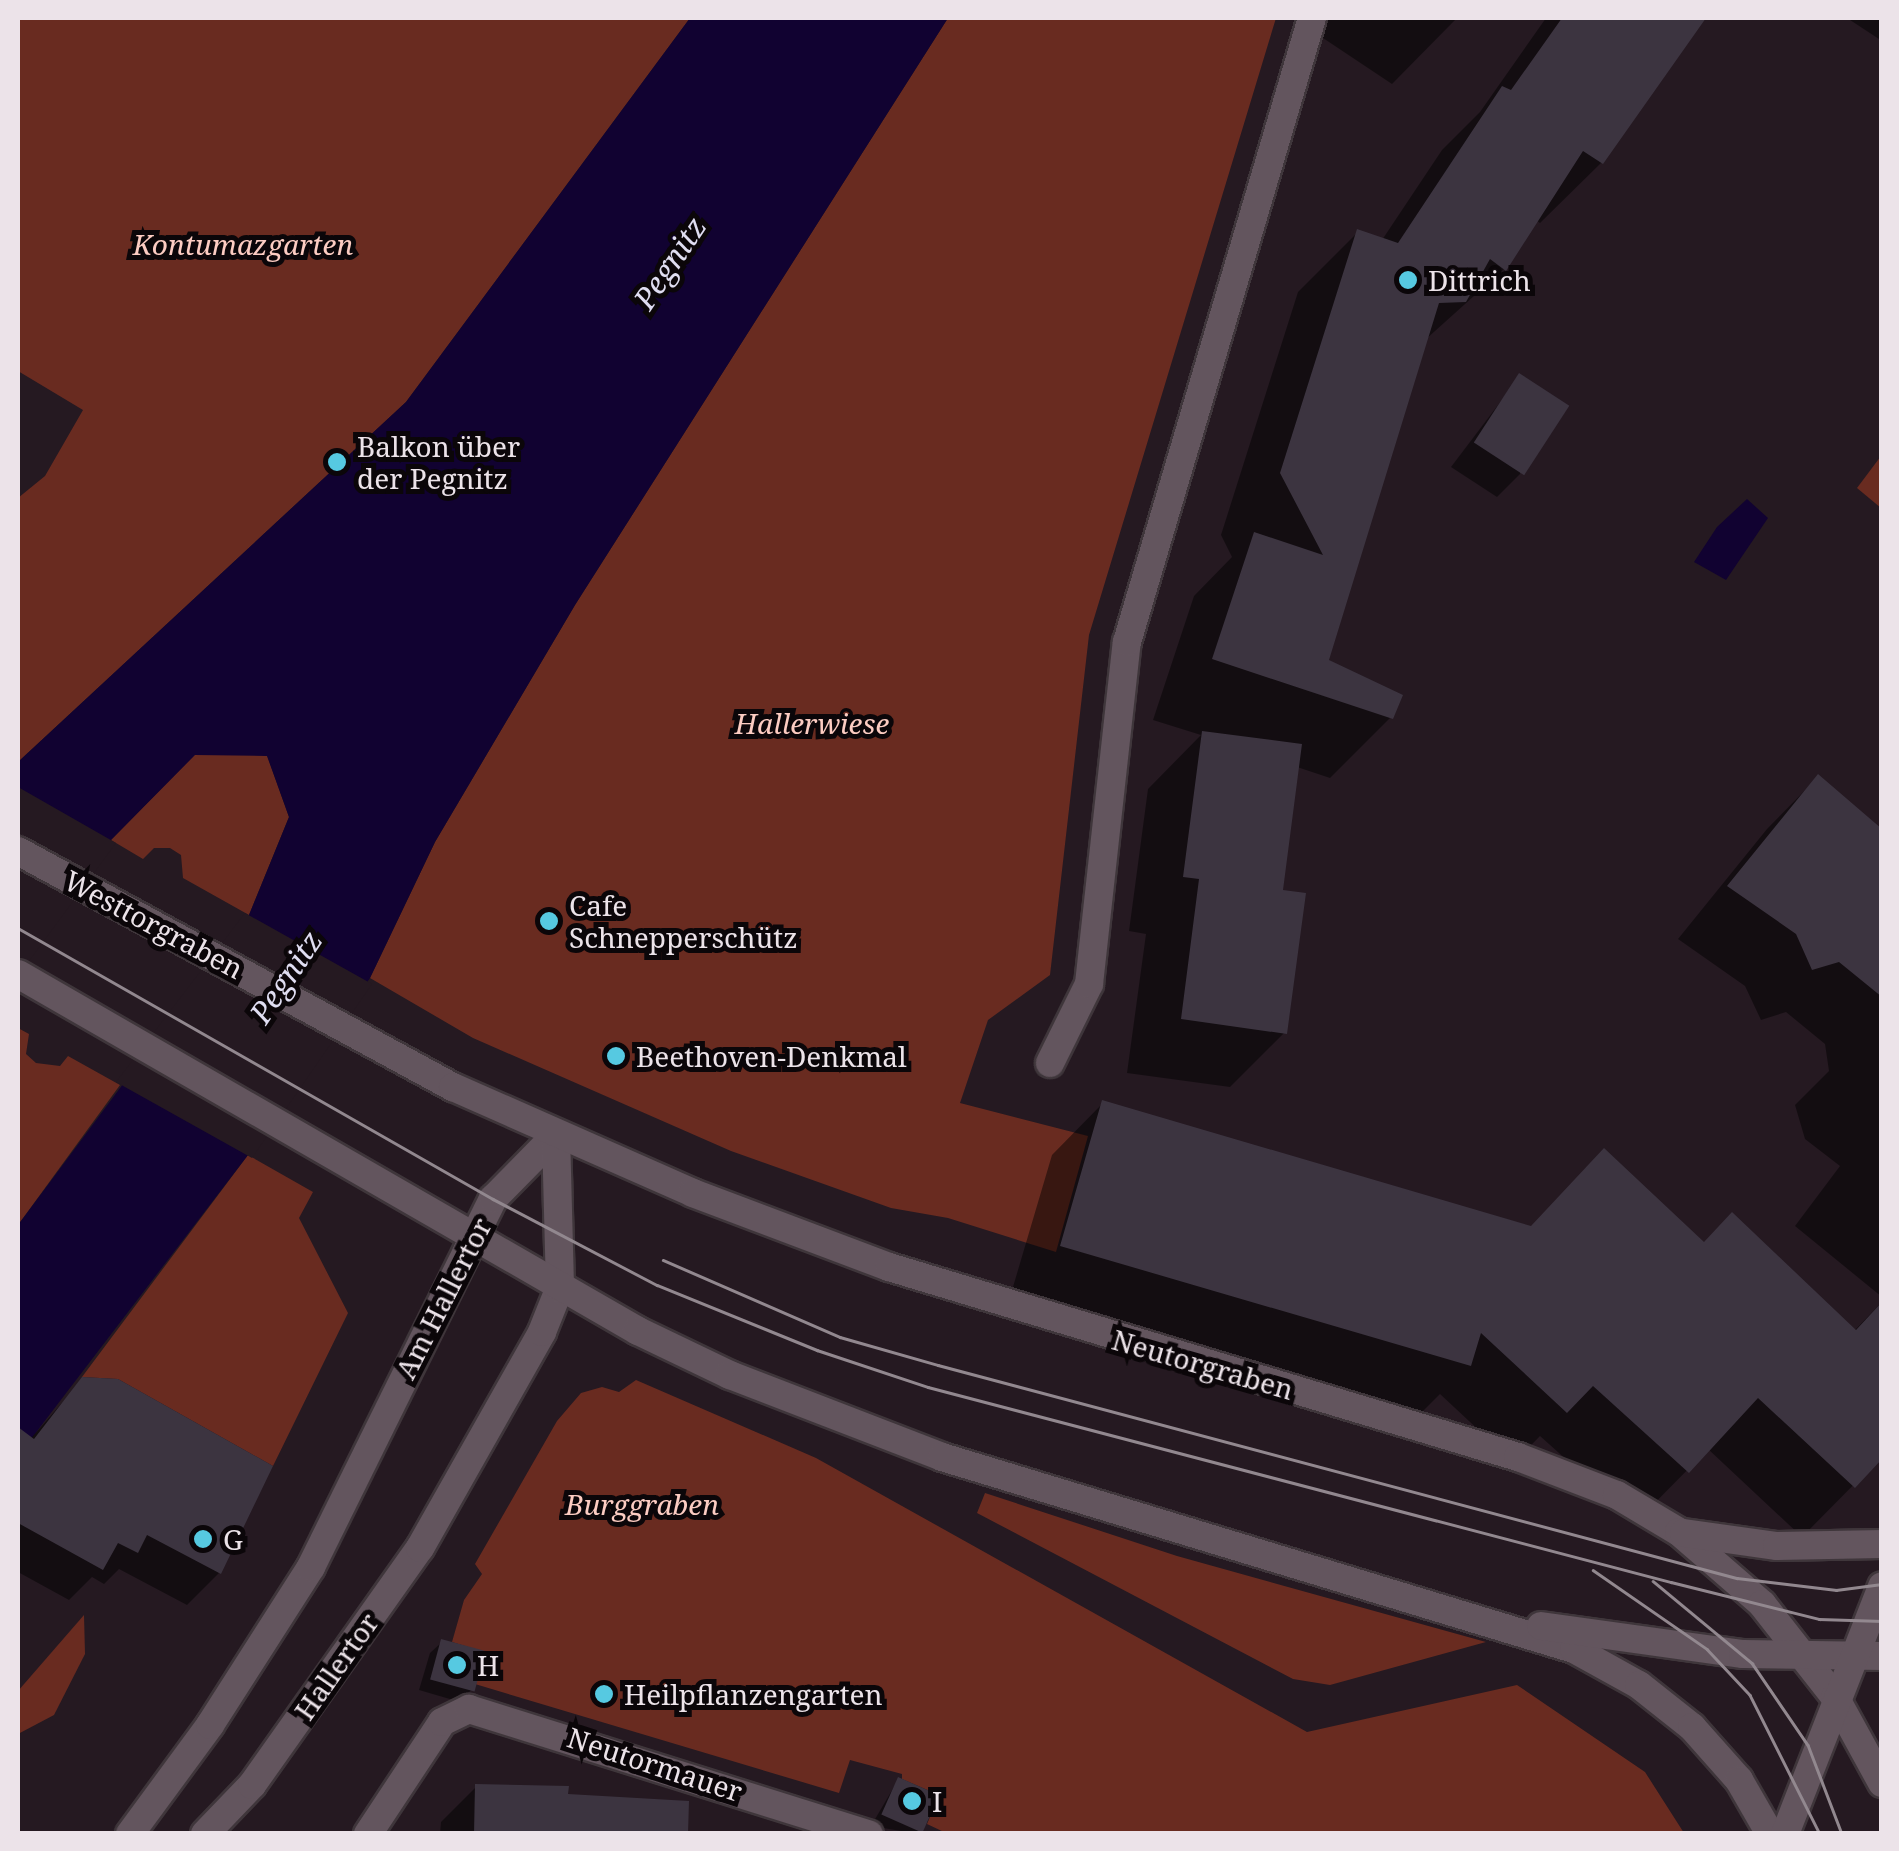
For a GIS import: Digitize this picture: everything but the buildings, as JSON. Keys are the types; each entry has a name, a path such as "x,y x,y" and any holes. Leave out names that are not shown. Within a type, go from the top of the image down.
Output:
{"main road":[{"path":"1050,1063 1089,984 1127,642 1312,18"},
{"name":"Westtorgraben","path":"18,851 398,1056 556,1135"},
{"path":"18,974 338,1153 560,1287 730,1375 923,1450 1574,1649 1654,1696 1722,1759 1770,1834"},
{"path":"556,1135 560,1287"},
{"name":"Am Hallertor","path":"130,1834 210,1726 342,1505 473,1233 493,1200 556,1135"},
{"name":"Neutorgraben","path":"556,1135 890,1267 1564,1472 1679,1532 1737,1578 1807,1658 1835,1698 1882,1783"},
{"name":"Hallertor","path":"205,1834 252,1784 420,1548 542,1332 560,1287"},
{"path":"1679,1532 1777,1546 1882,1544"},
{"path":"1786,1834 1835,1698 1882,1586"},
{"path":"1485,1620 1807,1658 1850,1660 1882,1656"},
{"name":"Neutormauer","path":"368,1834 442,1722 469,1709 500,1714 869,1834"}],"green space":[{"name":"Kontumazgarten","path":"18,18 690,18 406,402 18,762 18,498 45,476 83,410 18,371"},
{"name":"Hallerwiese","path":"948,18 1276,18 1089,635 1050,975 988,1020 960,1103 1088,1136 1056,1252 948,1218 891,1208 731,1151 473,1038 370,978 435,842 575,605"},
{"path":"1881,456 1881,508 1857,488"},
{"path":"195,754 267,755 289,817 249,915 183,878 181,855 170,848 154,848 143,859 111,840"},
{"path":"18,1028 29,1034 26,1054 36,1063 60,1066 68,1056 120,1085 18,1225"},
{"path":"248,1155 313,1192 299,1218 348,1313 273,1466 118,1379 82,1377"},
{"name":"Burggraben","path":"636,1380 816,1458 1307,1732 1517,1685 1645,1772 1684,1833 946,1833 927,1824 939,1795 902,1779 902,1774 850,1760 839,1793 475,1684 484,1652 452,1642 464,1600 482,1574 475,1564 557,1421 581,1393 602,1387 619,1392"},
{"path":"985,1493 1177,1556 1486,1642 1330,1685 1293,1679 977,1513"},
{"path":"84,1615 85,1654 54,1715 18,1734 18,1691"}],"water":[{"name":"Pegnitz","path":"690,18 948,18 575,605 435,842 370,978 248,1155 18,1456 18,1225 249,915 289,817 267,756 195,755 111,840 18,971 18,762 406,402"},
{"path":"1747,499 1768,518 1726,580 1694,562 1717,527"}],"pier":[{"path":"18,787 116,843 18,976"},
{"path":"245,913 372,984 252,1158 116,1082"}],"tram line":[{"path":"18,928 493,1199 657,1285 817,1350 928,1387 1671,1582 1819,1619 1882,1621"},
{"path":"663,1260 840,1337 1737,1578 1836,1590 1882,1584"},
{"path":"1593,1570 1707,1649 1750,1695 1820,1834"},
{"path":"1653,1581 1752,1663 1808,1745 1842,1834"}],"place":[{"name":"Dittrich","path":"1408,280"},
{"name":"Balkon über der Pegnitz","path":"337,462"},
{"name":"Cafe Schnepperschütz","path":"549,921"},
{"name":"Beethoven-Denkmal","path":"616,1056"},
{"name":"G","path":"203,1539"},
{"name":"H","path":"457,1665"},
{"name":"Heilpflanzengarten","path":"604,1694"},
{"name":"I","path":"912,1801"}]}
